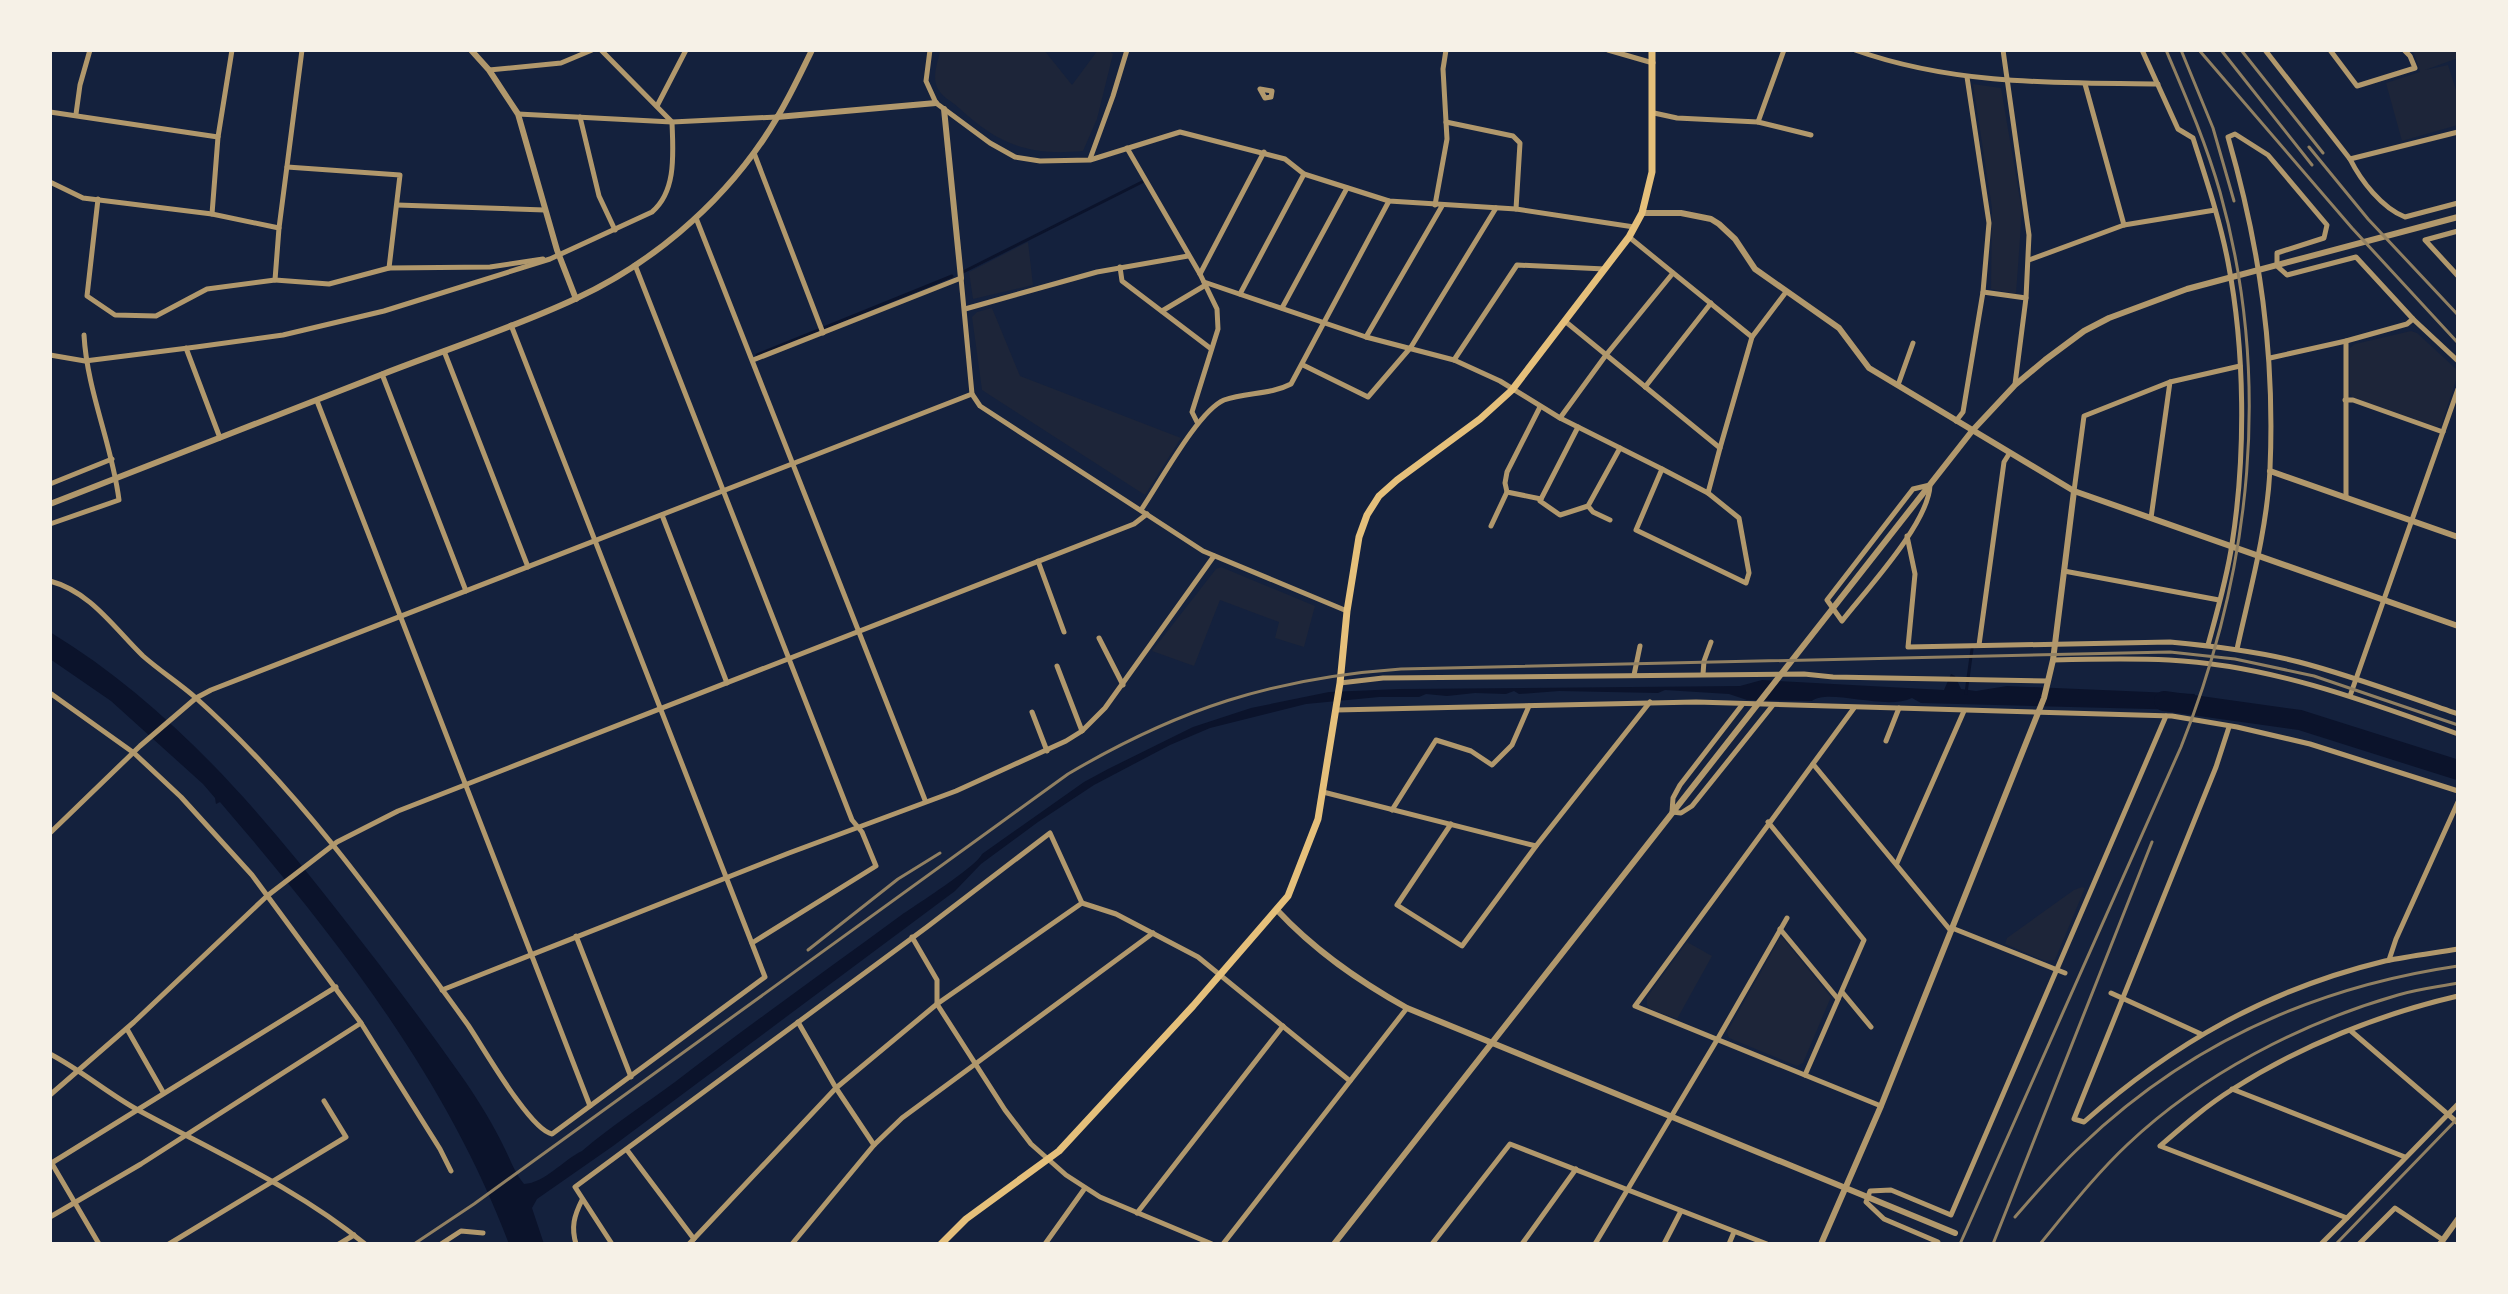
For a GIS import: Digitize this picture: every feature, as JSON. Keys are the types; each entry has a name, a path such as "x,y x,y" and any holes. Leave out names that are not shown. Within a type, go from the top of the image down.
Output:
{"main road":[{"path":"941,1244 983,1206 1047,1160 1097,1111 1288,896 1318,819 1340,685 1347,611 1359,537 1367,515 1379,496 1397,480 1480,419 1512,390 1629,237 1642,213 1652,172 1652,50"}],"street":[{"path":"76,114 90,50"},
{"path":"212,214 218,137 232,50"},
{"path":"275,280 302,50"},
{"path":"471,50 489,70 518,114 559,255 576,299"},
{"path":"489,70 561,63 592,50"},
{"path":"50,355 85,361 283,335 384,311 550,259 652,212 661,204 668,190 672,122 601,50"},
{"path":"657,106 686,50"},
{"path":"930,50 926,81 936,103 990,143 1015,157 1040,161 1090,160 1180,132 1264,152 1285,159 1304,174 1389,201 1516,209 1634,227"},
{"path":"1090,160 1127,50"},
{"path":"1366,337 1438,205 1447,139 1443,69 1446,50"},
{"path":"1608,50 1653,63"},
{"path":"1758,122 1784,50"},
{"path":"1855,50 1910,66 2008,82 2158,84"},
{"path":"2003,50 2027,216 2029,260 2015,385"},
{"path":"2142,50 2178,129 2193,138 2215,210 2230,278 2240,366 2240,448 2232,547 2208,645"},
{"path":"2265,50 2384,205 2405,217 2458,203"},
{"path":"2330,50 2357,86 2415,68 2404,50"},
{"path":"50,504 576,299 635,265 696,218 754,153 777,117 810,51"},
{"path":"1956,421 1963,412 1983,292 1989,223 1967,77"},
{"path":"2084,83 2124,225"},
{"path":"518,114 672,122 777,117 936,103"},
{"path":"944,109 972,394 980,406 1214,556 1347,611"},
{"path":"50,112 218,137"},
{"path":"1654,113 1677,118 1758,122 1811,135"},
{"path":"580,117 599,196 615,230"},
{"path":"1446,122 1513,136 1520,143 1516,209"},
{"path":"2350,159 2458,132"},
{"path":"2237,649 2258,557 2270,471 2270,358 2260,270 2228,137 2235,134 2268,155 2327,225 2324,238 2277,253 2277,266 2287,275 2356,257 2413,319 2458,361"},
{"path":"1127,148 1200,274 1218,316 1218,329 1192,412 1197,422"},
{"path":"1200,274 1264,152"},
{"path":"754,153 823,333"},
{"path":"287,167 400,175 389,268"},
{"path":"1240,294 1304,174"},
{"path":"50,182 83,198 212,214 279,228"},
{"path":"1282,308 1347,188"},
{"path":"98,199 87,296 115,315 156,316 207,289 275,280 329,284 389,268 490,267 550,259"},
{"path":"50,1095 127,1029 267,896 333,846 398,811 1134,524 1197,422 1213,406 1225,400 1278,391 1291,384 1389,201"},
{"path":"397,205 545,210"},
{"path":"1303,365 1368,397 1411,347 1496,208"},
{"path":"2029,260 2124,225 2215,210"},
{"path":"1642,213 1681,213 1711,219 1735,239 1755,269 1839,328 1869,368 2074,491 2458,626"},
{"path":"1334,1244 1972,431 2015,385 2084,331 2162,297 2458,217"},
{"path":"696,218 925,800"},
{"path":"2458,231 2425,240 2458,276"},
{"path":"1629,237 1752,337"},
{"path":"965,309 1120,267 1188,256"},
{"path":"635,265 852,820 876,866 752,943"},
{"path":"1454,360 1517,265 1605,269"},
{"path":"1120,267 1122,281 1210,348"},
{"path":"1560,418 1606,355 1673,273"},
{"path":"753,360 961,278"},
{"path":"1162,311 1204,284 1366,337 1454,360 1500,381 1560,418 1662,469 1708,493 1739,518 1749,573 1746,583 1636,530 1662,469"},
{"path":"1708,493 1752,337 1786,292"},
{"path":"1983,292 2026,298"},
{"path":"1645,387 1711,303"},
{"path":"2270,358 2346,341 2407,324 2413,319"},
{"path":"1566,322 1720,448"},
{"path":"50,581 65,585 84,597 145,657 196,698 267,770 333,846 442,990 523,1108 543,1133 552,1134 765,977 511,325"},
{"path":"50,524 119,500 117,479 85,361 84,335"},
{"path":"2346,341 2346,496"},
{"path":"1898,386 1913,343"},
{"path":"186,348 220,438"},
{"path":"444,351 528,567"},
{"path":"1821,1244 1881,1106 2040,710 2053,660 2084,416 2170,382 2240,366"},
{"path":"382,374 466,591"},
{"path":"2151,518 2170,382"},
{"path":"2350,696 2458,389"},
{"path":"50,833 196,698 972,394"},
{"path":"2345,400 2353,400 2443,432"},
{"path":"317,401 590,1106"},
{"path":"1491,526 1507,492 1507,472 1540,407"},
{"path":"1541,499 1578,427"},
{"path":"1541,499 1560,515 1588,506 1620,448"},
{"path":"1979,645 2004,462 2009,454"},
{"path":"50,484 112,459"},
{"path":"2270,471 2458,537"},
{"path":"1930,485 1930,498 1907,536 1842,621 1827,600 1913,489 1930,485"},
{"path":"1507,492 1541,499"},
{"path":"1588,506 1610,520"},
{"path":"662,515 727,683"},
{"path":"1907,536 1915,574 1908,647 2170,642 2208,645 2297,661 2458,714"},
{"path":"442,990 925,800 956,791 1047,751 1082,731 1105,708 1214,556"},
{"path":"1038,561 1064,632"},
{"path":"2063,571 2219,600"},
{"path":"1099,638 1123,685"},
{"path":"1703,674 1711,642"},
{"path":"1634,675 1640,646"},
{"path":"2053,660 2131,659 2194,663 2266,674 2350,696 2458,734"},
{"path":"1057,666 1082,731"},
{"path":"1340,685 1383,678 1703,674 1804,674 2048,683"},
{"path":"50,693 134,753 181,797 252,875 361,1023 451,1171"},
{"path":"1336,708 1650,702 2040,710 2166,716 2310,744 2458,791"},
{"path":"1451,824 1397,905 1462,946 1536,846 1650,702"},
{"path":"1672,812 1673,798 1680,785 1743,704"},
{"path":"1672,812 1681,813 1692,806 1773,705"},
{"path":"1392,810 1436,740 1471,751 1492,765 1512,745 1529,706"},
{"path":"1855,707 1635,1006 1881,1106"},
{"path":"1886,741 1899,708"},
{"path":"1897,863 1965,710"},
{"path":"1032,712 1047,751"},
{"path":"1938,1244 1880,1216 1866,1202 1870,1191 1891,1190 1951,1215 2166,716"},
{"path":"2229,727 2216,767 2074,1119 2084,1122 2147,1069 2245,1010 2339,974 2389,960 2458,949"},
{"path":"1813,764 1952,929 2065,973"},
{"path":"1323,792 1536,846"},
{"path":"2389,960 2458,802"},
{"path":"1768,822 1864,940 1805,1075"},
{"path":"612,1244 575,1187 1050,833 1082,903 1116,914 1198,957 1350,1081"},
{"path":"627,1150 692,1241 836,1088 937,1004 1082,903"},
{"path":"1277,910 1319,951 1407,1008 1955,1233"},
{"path":"1595,1244 1787,918"},
{"path":"1780,929 1839,999"},
{"path":"792,1244 874,1145 902,1118 1153,933"},
{"path":"576,936 632,1077"},
{"path":"912,937 937,980 937,1004 1018,1128 1047,1160 1085,1188 1212,1244"},
{"path":"99,1244 50,1163 336,987"},
{"path":"1842,992 1871,1027"},
{"path":"2111,993 2202,1034"},
{"path":"2347,1218 2160,1146 2232,1089 2290,1057 2410,1007 2458,996"},
{"path":"1223,1244 1407,1008"},
{"path":"798,1022 874,1145"},
{"path":"50,1217 141,1164 361,1023"},
{"path":"1137,1213 1283,1026"},
{"path":"127,1029 163,1092"},
{"path":"2351,1031 2458,1123"},
{"path":"50,1054 136,1109 231,1157 334,1219 365,1244"},
{"path":"2232,1089 2405,1157"},
{"path":"169,1244 346,1137 324,1101"},
{"path":"2321,1244 2458,1104"},
{"path":"1432,1244 1510,1144 1767,1244"},
{"path":"1522,1244 1576,1169"},
{"path":"1045,1244 1085,1188"},
{"path":"576,1244 574,1217 582,1199"},
{"path":"2359,1244 2395,1208 2442,1242 2458,1219"},
{"path":"1664,1244 1681,1211"},
{"path":"441,1244 461,1231 483,1233"},
{"path":"1729,1244 1734,1232"},
{"path":"339,1244 354,1235"}],"shaded area":[{"path":"940,50 1044,50 1072,85 1098,50 1108,50 1113,54 1097,119 1083,151 1046,152 1031,149 988,131 939,91 935,78"},
{"path":"2410,50 2458,50 2458,58 2425,70 2448,65 2458,96 2458,125 2402,141 2386,83 2420,72 2414,53"},
{"path":"1973,84 2001,88 2022,211 2016,294 1991,289 1992,208"},
{"path":"1028,242 1033,285 973,299 969,272"},
{"path":"992,308 1020,376 1181,438 1145,495 982,390 972,317 977,312"},
{"path":"2411,331 2417,333 2458,374 2441,426 2353,398 2350,394 2350,348 2355,344"},
{"path":"1221,567 1315,606 1304,647 1275,638 1279,622 1220,600 1194,666 1152,651 1216,569"},
{"path":"50,632 133,691 243,796 309,874 416,1013 487,1116 524,1184 539,1180 582,1151 1084,782 1193,727 1251,708 1329,692 1400,689 1740,686 1762,680 1944,690 1951,674 1961,689 1976,691 2007,686 2195,694 2189,710 1921,703 1912,698 1887,702 1831,697 1812,701 1747,700 1729,694 1665,690 1658,693 1559,691 1519,694 1514,691 1506,694 1426,694 1419,697 1379,697 1306,704 1210,728 1094,785 1038,822 981,864 955,891 613,1146 537,1199 532,1208 544,1244 509,1244 454,1123 420,1066 346,957 220,802 216,804 215,798 203,784 111,701 50,659"},
{"path":"2082,887 2085,888 2055,960 2045,961 2005,944 2007,938"},
{"path":"1781,936 1831,997 1803,1063 1797,1066 1729,1038 1727,1032"},
{"path":"1687,942 1712,956 1677,1019 1650,1009 1647,997"}],"waterway":[{"path":"963,272 1142,182"},
{"path":"757,355 952,276"},
{"path":"1966,693 1972,649"},
{"path":"2164,701 2300,720 2458,770"}],"railway":[{"path":"1960,1244 2181,747 2205,680 2224,611 2238,542 2247,472 2249,402 2246,332 2236,262 2220,192 2166,50"},
{"path":"2181,50 2213,128 2234,201"},
{"path":"2199,50 2352,228 2458,343"},
{"path":"2221,50 2312,165"},
{"path":"2241,50 2323,153"},
{"path":"2309,147 2368,219 2458,315"},
{"path":"414,1244 474,1204 1068,774 1148,731 1228,700 1268,689 1354,673 1401,669 2170,652 2235,659 2314,676 2458,725"},
{"path":"1993,1244 2152,842"},
{"path":"808,950 898,879 940,853"},
{"path":"2015,1217 2064,1163 2121,1110 2208,1050 2255,1026 2353,989 2458,966"},
{"path":"2040,1244 2093,1180 2128,1144 2220,1073 2325,1020 2398,995 2458,983"},
{"path":"2336,1244 2458,1118"}]}
